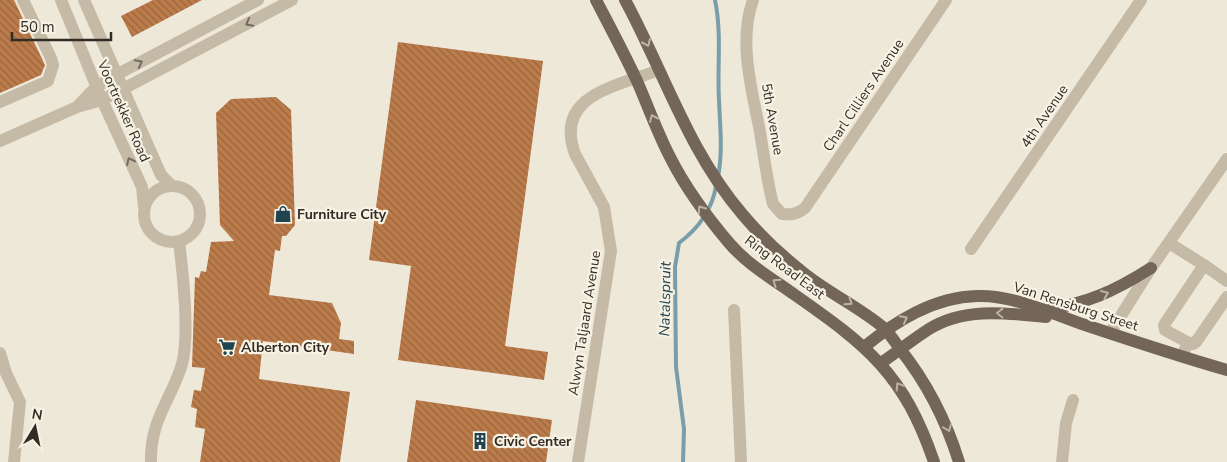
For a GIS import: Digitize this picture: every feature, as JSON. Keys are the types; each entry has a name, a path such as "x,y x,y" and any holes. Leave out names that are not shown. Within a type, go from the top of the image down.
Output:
{"main road":[{"name":"Ring Road East","path":"596,0 636,79 670,157 700,209 732,246 759,270 842,328 881,363 899,386 926,438 934,462"},
{"name":"Ring Road East","path":"625,0 686,130 704,163 744,217 800,271 858,308 886,330 919,373 949,429 959,462"},
{"path":"1041,310 1069,306 1095,298 1121,288 1151,268"},
{"name":"Van Rensburg Street","path":"864,346 886,330 924,309 952,299 975,296 1017,301 1227,370"},
{"path":"881,363 930,329 948,320 976,313 1004,313 1066,318"}],"street":[{"path":"0,102 48,81 52,72 51,58 23,0"},
{"name":"Voortrekker Road","path":"61,0 96,87 142,187 144,207"},
{"name":"Voortrekker Road","path":"84,0 161,175 171,185"},
{"path":"77,107 96,87 116,75 258,0"},
{"name":"5th Avenue","path":"753,0 747,26 747,48 771,194 774,204 782,214 797,214 805,208"},
{"name":"Charl Cilliers Avenue","path":"805,208 946,0"},
{"name":"4th Avenue","path":"971,249 1141,0"},
{"path":"0,141 77,107 102,100 288,1"},
{"name":"Alwyn Taljaard Avenue","path":"578,462 610,251 604,207 575,154 572,145 571,127 575,114 588,99 610,86 659,70"},
{"path":"1110,333 1151,268 1227,159"},
{"path":"171,185 183,187 193,194 199,204 201,216 197,227 190,236 179,242 167,242 156,238 147,229 143,218 144,207 149,196 159,188 171,185"},
{"path":"151,462 153,433 159,413 175,383 184,351 179,242"},
{"path":"1169,243 1227,281"},
{"path":"1204,265 1164,325 1165,330 1193,344 1227,297"},
{"path":"734,310 741,462"},
{"path":"1183,357 1187,342"},
{"path":"0,353 6,373 20,402 14,462"},
{"path":"1062,462 1066,424 1073,400"}],"building":[{"path":"0,0 14,0 45,65 41,75 0,93"},
{"path":"153,0 202,0 132,37 121,16"},
{"path":"398,42 543,61 505,346 548,352 544,380 398,360 411,266 369,260"},
{"name":"Alberton City","path":"276,97 291,110 295,225 286,236 282,236 280,251 275,250 269,295 332,303 341,323 339,339 354,341 354,354 263,341 259,379 350,392 340,462 200,462 205,429 195,427 197,409 191,407 194,390 201,391 205,368 192,367 195,277 199,278 201,271 206,272 211,242 234,241 220,225 216,113 231,99"},
{"name":"Civic Center","path":"416,400 552,420 546,462 407,462"}],"waterway":[{"name":"Natalspruit","path":"715,0 719,38 721,138 718,177"},
{"name":"Natalspruit","path":"683,462 684,429 676,367 675,267 679,243 704,218 716,186"}],"place":[{"name":"Furniture City","path":"283,214"},
{"name":"Alberton City","path":"227,347"},
{"name":"Civic Center","path":"480,441"}]}
